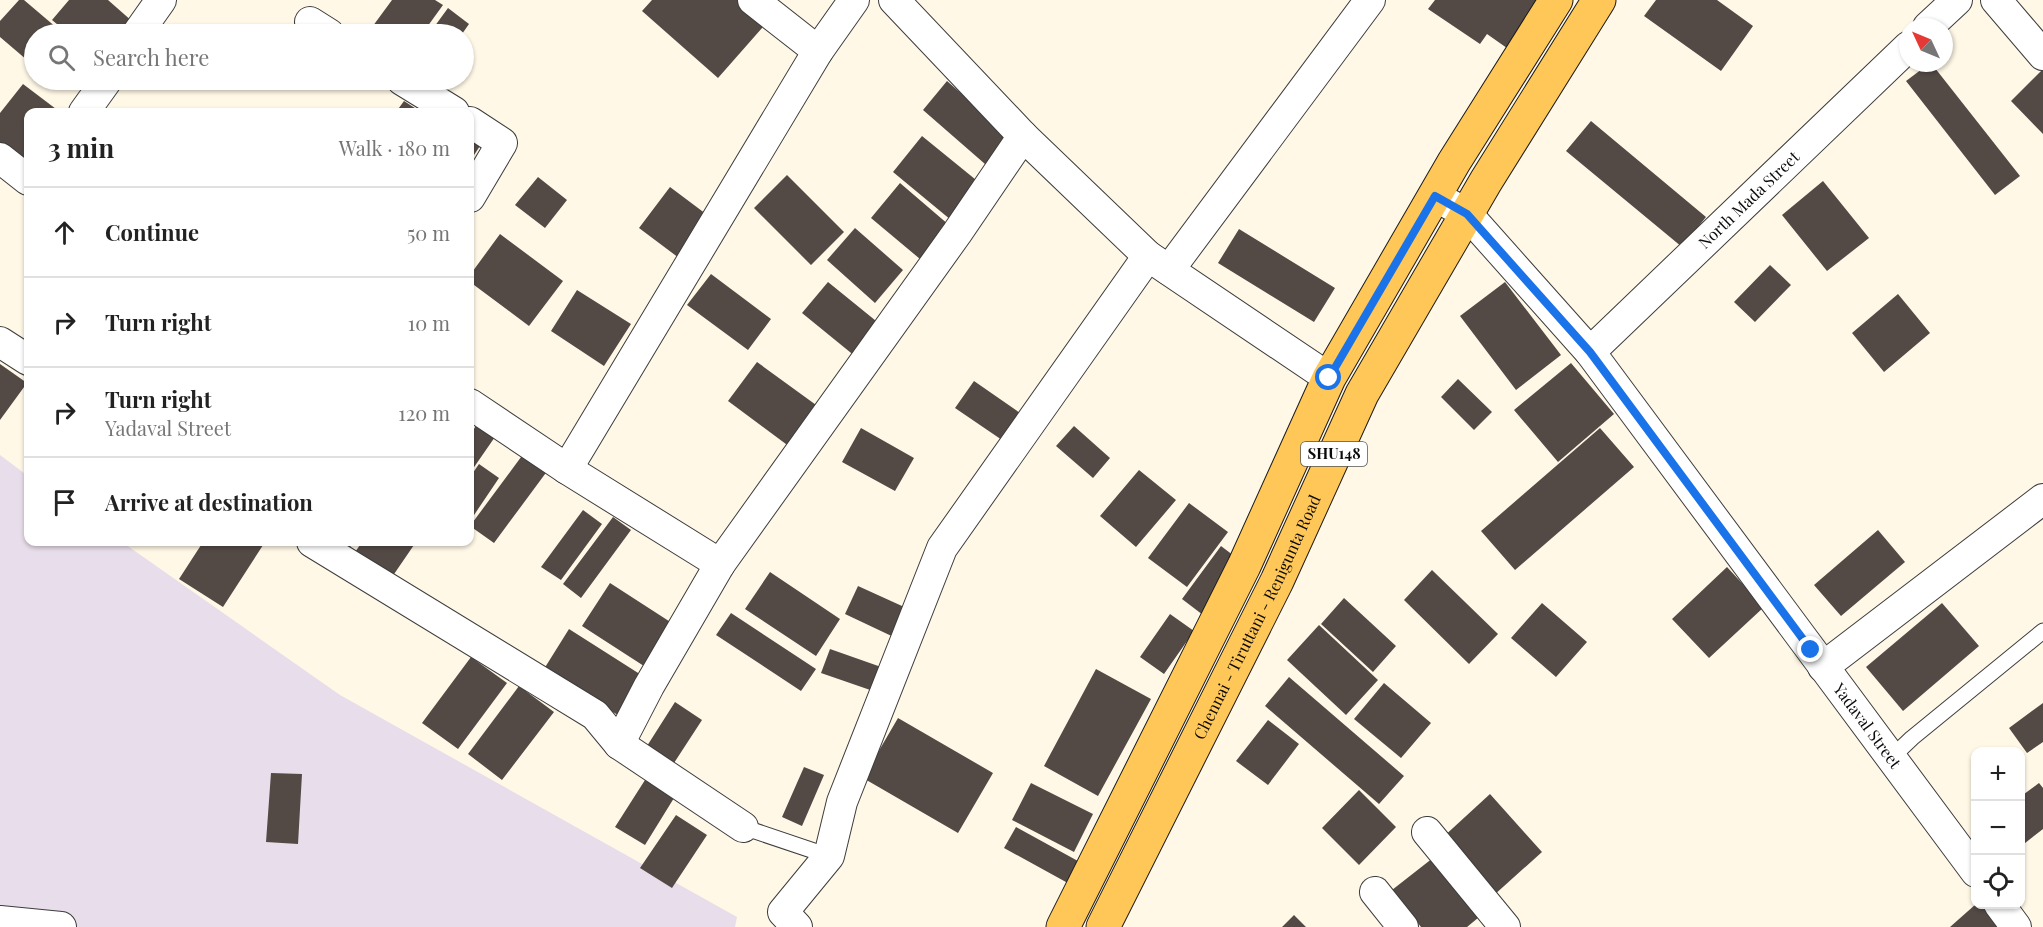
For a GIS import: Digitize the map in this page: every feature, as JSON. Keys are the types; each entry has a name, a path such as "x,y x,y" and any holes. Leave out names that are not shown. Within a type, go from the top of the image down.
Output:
{"main road":[{"name":"Chennai - Tiruttani - Renigunta Road","path":"1063,927 1244,566 1329,378 1435,196 1556,0"},
{"name":"Chennai - Tiruttani - Renigunta Road","path":"1104,927 1277,581 1362,394 1467,214 1599,0"}],"street":[{"path":"144,24 161,0"},
{"path":"753,0 818,51"},
{"path":"567,469 818,51 854,0"},
{"path":"894,0 1023,136 1158,263 1329,378"},
{"path":"797,927 783,912 829,856 842,802 942,548 1158,263 1370,0"},
{"path":"1938,18 1957,0"},
{"path":"1996,0 2043,55"},
{"name":"North Mada Street","path":"1590,352 1899,56"},
{"path":"87,108 100,90"},
{"path":"418,90 448,108"},
{"path":"474,124 502,142 474,190"},
{"path":"619,744 649,686 720,564 957,233 1023,136"},
{"path":"0,158 24,177"},
{"name":"Yadaval Street","path":"1435,196 1467,214 1590,352 1971,865"},
{"path":"0,342 24,357"},
{"path":"474,407 567,469 720,564"},
{"path":"1823,667 2043,499"},
{"path":"319,546 595,715 619,744 743,827"},
{"path":"1427,832 1505,927"},
{"path":"1375,892 1403,927"},
{"path":"2003,909 2016,927"},
{"path":"0,921 61,927"}],"lane":[{"path":"1891,758 1912,738 2043,631"},
{"path":"743,827 829,856"}],"shaded area":[{"path":"0,455 24,473 24,546 128,546 340,695 737,917 735,927 0,927"}],"building":[{"path":"19,0 24,0 52,24 24,24 24,57 0,37 0,21"},
{"path":"69,0 108,0 133,22 131,24 57,24 52,20"},
{"path":"392,0 435,0 443,5 429,24 374,24"},
{"path":"652,0 747,0 769,20 718,78 642,11"},
{"path":"1435,0 1542,0 1514,53 1487,34 1480,44 1428,9"},
{"path":"1656,0 1717,0 1753,26 1721,71 1644,16"},
{"path":"448,8 469,24 436,24"},
{"path":"2043,69 2043,134 2011,101"},
{"path":"1918,72 1938,72 2020,176 1995,195 1906,81"},
{"path":"947,81 1010,136 985,164 923,110"},
{"path":"23,84 24,90 31,90 55,108 24,108 24,162 0,144 0,113"},
{"path":"404,101 415,108 399,108"},
{"path":"1591,121 1706,217 1682,247 1566,151"},
{"path":"922,136 981,184 951,220 893,172"},
{"path":"474,138 482,143 474,155"},
{"path":"787,175 844,232 811,265 754,208"},
{"path":"538,177 567,200 545,228 515,205"},
{"path":"1823,181 1869,238 1827,271 1782,215"},
{"path":"900,183 949,225 920,259 871,218"},
{"path":"670,187 714,220 683,261 639,228"},
{"path":"855,228 903,270 875,303 827,260"},
{"path":"1239,229 1335,288 1314,322 1218,263"},
{"path":"500,234 563,281 529,326 474,285 474,270"},
{"path":"1770,265 1791,285 1755,322 1734,302"},
{"path":"711,274 771,319 748,350 687,305"},
{"path":"828,282 881,325 856,357 802,313"},
{"path":"1505,282 1561,355 1516,390 1460,316"},
{"path":"577,290 631,324 604,366 551,331"},
{"path":"1898,294 1930,333 1884,372 1852,333"},
{"path":"757,362 823,410 794,450 728,401"},
{"path":"1571,363 1614,414 1558,462 1514,410"},
{"path":"0,364 24,381 24,387 0,420"},
{"path":"1458,379 1492,412 1474,430 1441,397"},
{"path":"974,381 1020,413 1002,440 955,408"},
{"path":"479,421 497,434 474,467 474,429"},
{"path":"1074,426 1110,458 1093,478 1056,446"},
{"path":"861,428 914,458 895,491 842,462"},
{"path":"1600,428 1634,467 1515,570 1481,531"},
{"path":"524,453 548,470 494,543 474,529 474,521"},
{"path":"479,464 499,478 474,515 474,471"},
{"path":"1139,470 1176,500 1136,547 1100,516"},
{"path":"1189,503 1228,532 1187,587 1148,558"},
{"path":"583,510 602,524 561,580 541,567"},
{"path":"613,517 631,530 581,598 563,584"},
{"path":"1878,530 1905,562 1841,616 1814,585"},
{"path":"200,546 262,546 223,607 179,579"},
{"path":"339,546 351,546 347,551"},
{"path":"359,546 413,546 390,580 353,555"},
{"path":"1221,546 1242,562 1203,615 1182,599"},
{"path":"1727,567 1764,607 1709,658 1672,619"},
{"path":"1432,570 1498,634 1469,664 1404,600"},
{"path":"770,572 840,619 816,656 745,609"},
{"path":"610,583 675,625 647,668 582,626"},
{"path":"858,586 913,611 900,640 845,614"},
{"path":"1344,598 1396,646 1373,672 1321,624"},
{"path":"1542,603 1587,642 1556,677 1511,638"},
{"path":"1942,603 1979,646 1903,711 1866,667"},
{"path":"731,613 816,669 801,691 716,635"},
{"path":"1170,614 1194,631 1164,674 1140,657"},
{"path":"1319,625 1378,680 1346,715 1287,660"},
{"path":"569,629 646,678 621,717 544,669"},
{"path":"830,649 884,668 876,692 821,673"},
{"path":"471,657 507,683 458,749 422,723"},
{"path":"1096,669 1151,699 1098,796 1044,766"},
{"path":"1289,677 1404,776 1379,804 1265,706"},
{"path":"1384,683 1431,723 1401,758 1354,719"},
{"path":"519,686 554,712 502,780 468,754"},
{"path":"675,702 702,720 674,763 647,746"},
{"path":"2043,703 2043,742 2027,753 2025,747 2009,728"},
{"path":"898,718 993,773 958,833 863,778"},
{"path":"1268,720 1299,744 1268,785 1236,761"},
{"path":"804,767 824,775 802,826 782,817"},
{"path":"271,773 302,774 298,844 266,842"},
{"path":"645,780 674,798 645,845 615,827"},
{"path":"1031,783 1093,814 1074,852 1012,820"},
{"path":"2039,783 2043,788 2043,829 2025,843 2025,801 2025,793"},
{"path":"1359,790 1396,827 1359,865 1322,828"},
{"path":"1490,794 1542,852 1493,896 1441,839"},
{"path":"676,815 707,835 672,888 640,868"},
{"path":"1016,827 1087,866 1075,887 1004,848"},
{"path":"1438,854 1484,913 1467,927 1421,927 1392,890"},
{"path":"1971,908 1987,909 2002,927 1950,927"},
{"path":"1294,915 1306,927 1282,927"}],"route":[{"path":"1329,378 1435,196 1467,214 1590,352 1811,650"}]}
